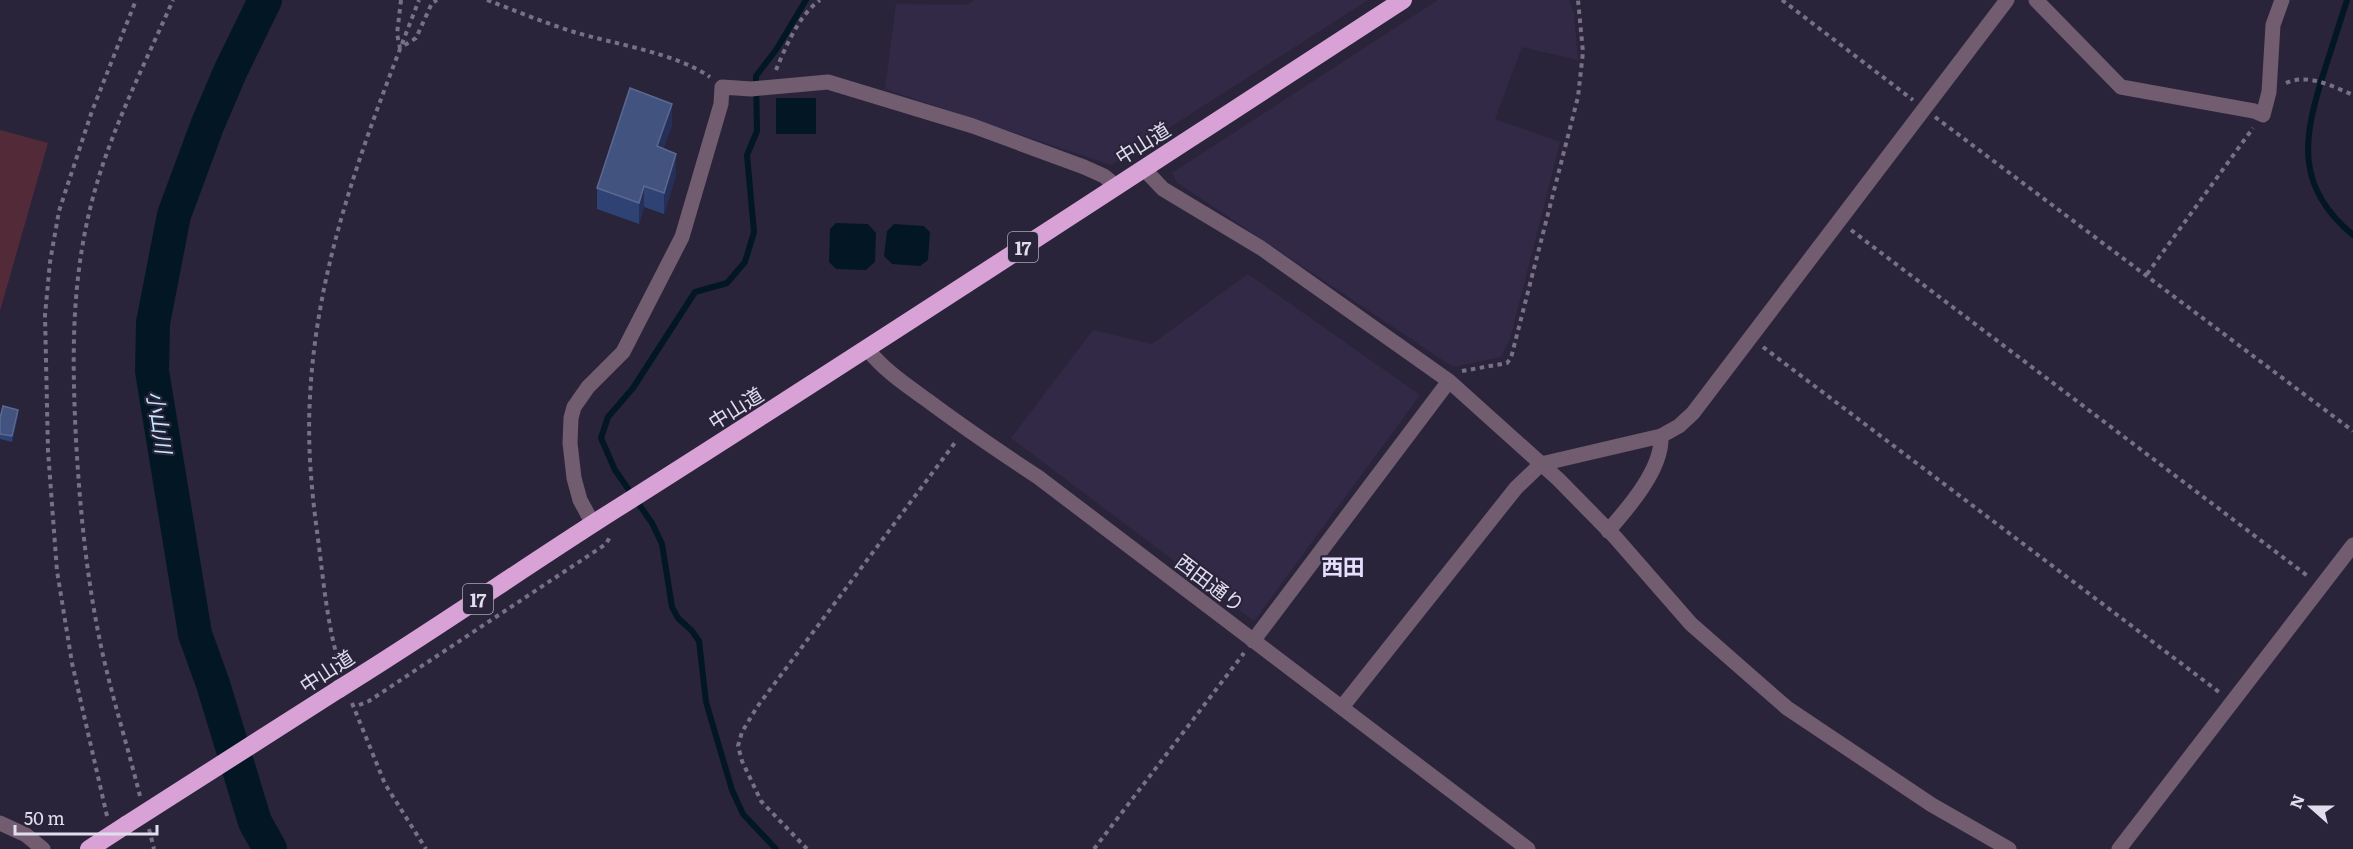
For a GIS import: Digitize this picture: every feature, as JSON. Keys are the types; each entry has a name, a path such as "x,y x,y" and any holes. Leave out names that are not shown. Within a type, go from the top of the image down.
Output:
{"highway":[{"name":"中山道","path":"89,849 616,508 868,350 1115,185 1403,0"}],"street":[{"path":"1342,707 1516,488 1541,464 1661,436 1679,426 1693,413 2007,0"},
{"path":"2036,0 2121,87 2254,111 2263,115 2268,92 2273,25 2282,0"},
{"path":"593,524 580,500 574,478 570,443 574,407 588,387 623,352 682,237 719,114 722,87 760,88 828,82 973,126 1084,167 1104,176 1115,185"},
{"path":"1143,168 1163,189 1261,248 1449,381 1541,464 1608,531 1691,624 1787,708 1932,805 2009,849"},
{"name":"西田通り","path":"868,350 893,375 1038,477 1528,849"},
{"path":"1253,641 1449,381"},
{"path":"1608,531 1642,487 1659,457 1661,436"},
{"path":"2119,849 2322,586 2350,554"},
{"path":"0,823 26,835 43,849"}],"path":[{"path":"118,830 72,663 57,571 48,451 45,315 50,262 59,211 85,129 136,0"},
{"path":"143,805 102,652 88,578 79,498 72,359 74,299 84,234 107,154 122,112 173,0"},
{"path":"400,48 397,34 401,0"},
{"path":"342,687 332,640 312,497 309,447 310,395 322,297 338,224 354,172 418,0"},
{"path":"400,48 416,38 432,3 437,0"},
{"path":"487,0 572,32 690,66 700,70 722,87"},
{"path":"760,88 798,25 814,4 820,0"},
{"path":"1449,381 1459,371 1508,363 1511,358 1578,97 1583,52 1578,0"},
{"path":"1782,0 2353,430"},
{"path":"2306,78 2353,95"},
{"path":"2146,275 2263,115"},
{"path":"1839,221 2322,586"},
{"path":"1750,338 2233,702"},
{"path":"807,849 761,801 738,746 742,732 757,707 967,429"},
{"path":"359,705 369,701 606,544 614,528"},
{"path":"1094,849 1253,641"},
{"path":"354,708 385,784 426,849"},
{"path":"148,827 154,849"}],"shaded area":[{"path":"975,0 1368,0 1111,165 885,89 896,4 966,5"},
{"path":"1438,0 1569,0 1574,13 1578,60 1522,47 1495,119 1560,142 1510,339 1501,357 1453,367 1178,183 1172,173"},
{"path":"0,130 48,143 0,311"},
{"path":"1248,274 1420,395 1254,621 1011,438 1093,330 1152,344"}],"water":[{"path":"776,98 816,98 816,134 776,134"},
{"path":"836,223 868,224 876,233 875,262 866,270 836,269 829,262 830,229"},
{"path":"894,224 924,226 930,232 928,260 920,266 892,264 884,256 887,231"}],"building":[{"path":"630,88 672,104 657,146 676,154 664,193 644,186 639,203 597,188"},
{"path":"3,406 18,410 12,436 0,434"}],"waterway":[{"name":"小山川","path":"265,0 207,126 174,215 153,323 152,371 195,634 213,684 255,822 270,849"},
{"path":"776,849 743,814 732,790 706,702 699,641 678,618 672,607 662,544 652,523 615,470 601,438 608,417 633,388 695,292 727,283 745,262 754,232 747,155 757,131 756,76 776,50 806,0"},
{"path":"2347,0 2316,98 2308,141 2313,180 2321,199 2334,217 2353,235"}],"district":[{"name":"西田","path":"1343,565"}]}
